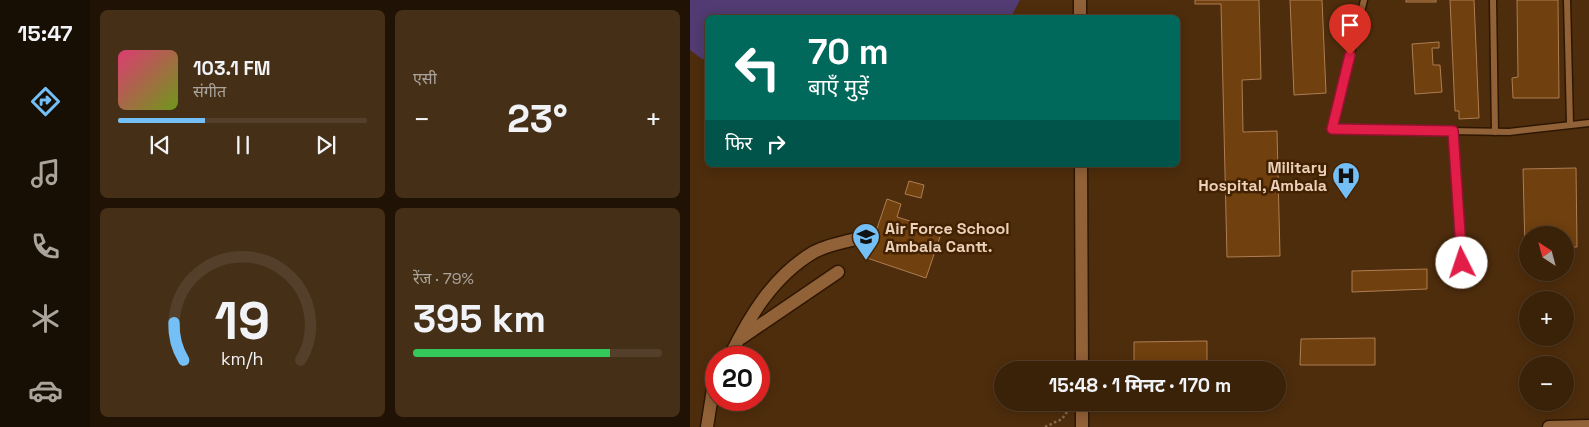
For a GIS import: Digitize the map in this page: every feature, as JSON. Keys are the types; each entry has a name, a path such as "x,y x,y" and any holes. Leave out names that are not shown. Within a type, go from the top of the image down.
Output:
{"street":[{"path":"1080,0 1080,15"},
{"path":"1081,167 1082,361"},
{"path":"735,346 747,322 782,276 815,252 865,237"},
{"path":"736,343 750,331 838,272"},
{"path":"707,427 710,411"},
{"path":"1082,411 1082,427"},
{"path":"1549,427 1589,426"}],"lane":[{"path":"1364,0 1332,129 1495,132 1570,123 1589,123"},
{"path":"1493,0 1495,132"},
{"path":"1566,0 1570,123"},
{"path":"1453,131 1463,282"}],"path":[{"path":"1045,427 1062,419 1066,411"}],"shaded area":[{"path":"690,0 1020,0 1012,15 705,15 705,59 702,59 690,50"}],"building":[{"path":"1195,0 1259,0 1261,79 1242,80 1243,132 1277,131 1280,256 1227,257 1221,4 1195,4"},
{"path":"1290,0 1322,0 1326,93 1294,95"},
{"path":"1406,0 1436,0 1436,2 1406,2"},
{"path":"1450,0 1474,0 1479,118 1459,119 1459,111 1455,111"},
{"path":"1517,0 1558,0 1559,98 1513,98 1512,78 1518,77"},
{"path":"1439,42 1439,48 1432,48 1433,65 1440,65 1442,92 1415,94 1412,44"},
{"path":"1576,168 1577,247 1574,247 1574,226 1524,226 1523,169"},
{"path":"909,181 924,185 921,198 905,194"},
{"path":"887,199 901,204 897,217 942,231 926,278 867,258"},
{"path":"1427,269 1427,289 1352,292 1352,271"},
{"path":"1375,338 1375,365 1300,365 1301,339"},
{"path":"1207,341 1207,361 1134,361 1134,342"}],"place":[{"name":"Military Hospital, Ambala","path":"1346,200"},
{"name":"Air Force School Ambala Cantt.","path":"866,261"}],"route":[{"path":"1350,55 1332,129 1453,131 1462,263"}]}
